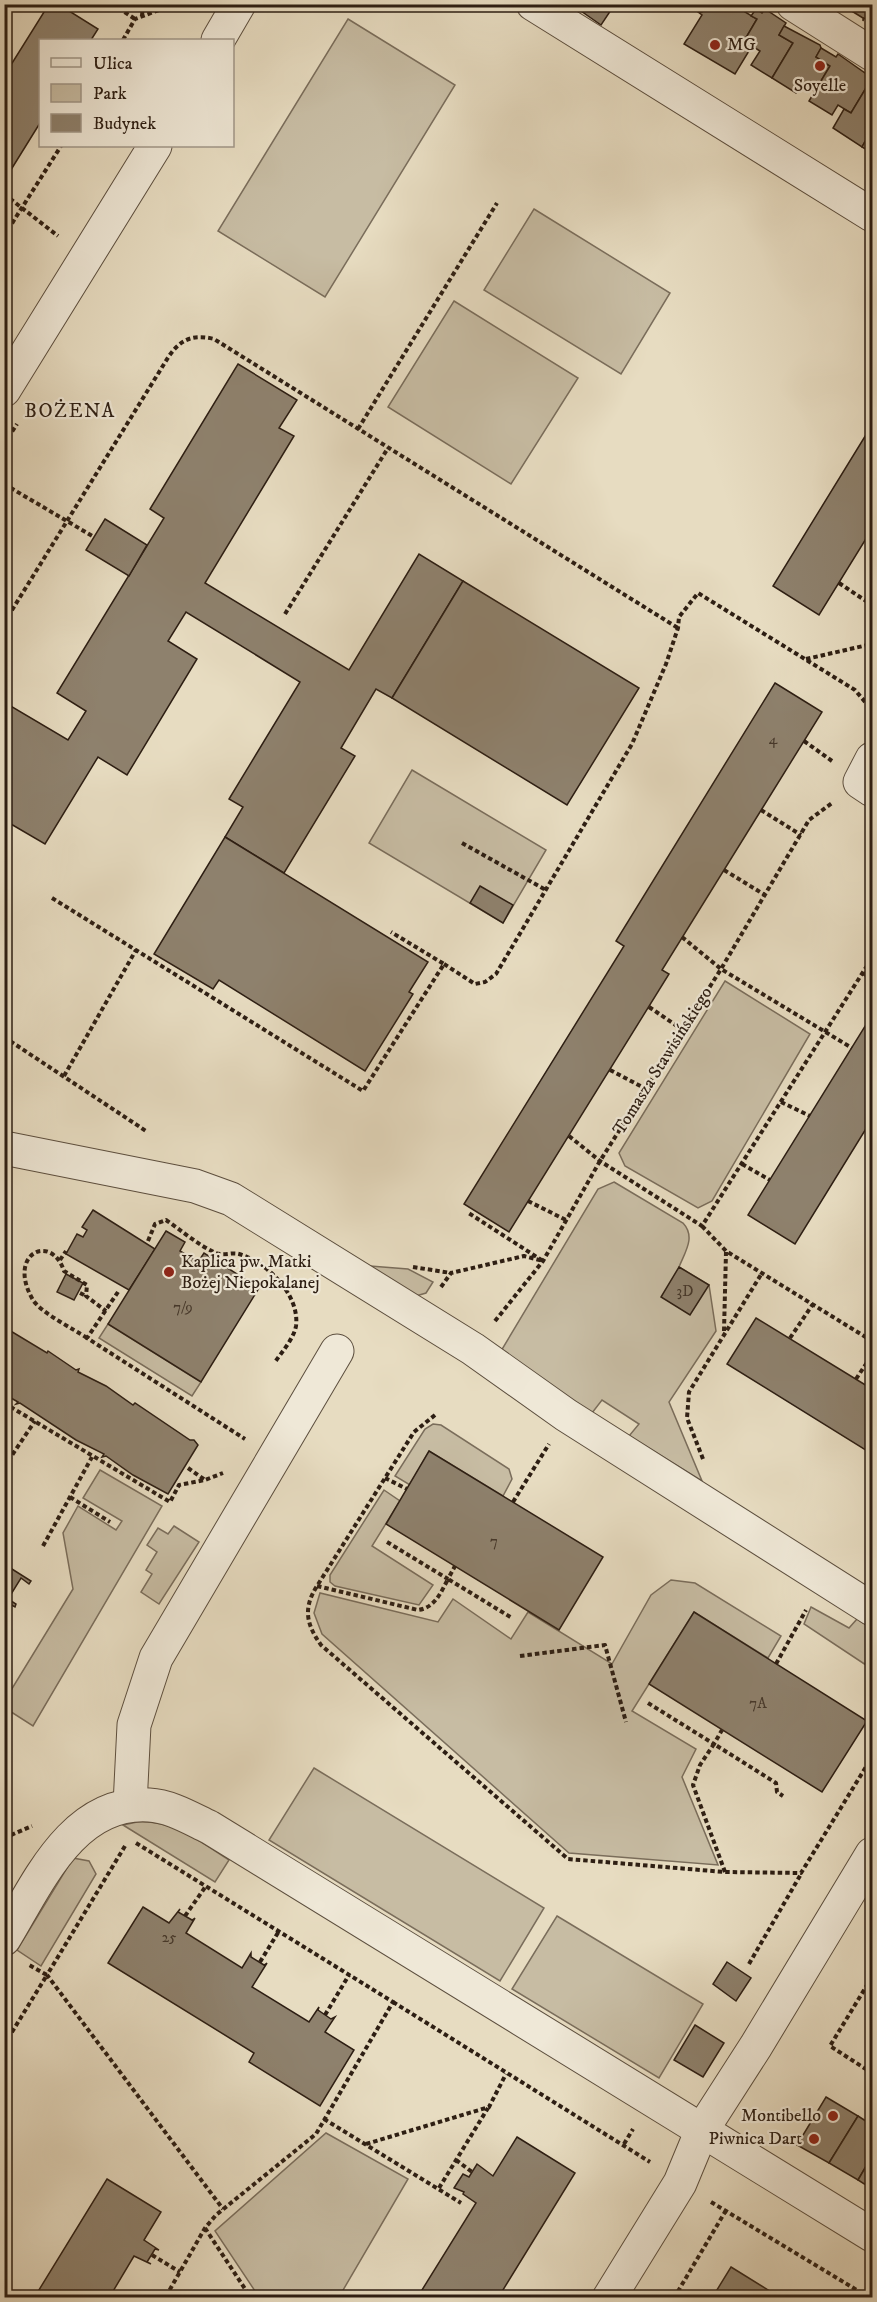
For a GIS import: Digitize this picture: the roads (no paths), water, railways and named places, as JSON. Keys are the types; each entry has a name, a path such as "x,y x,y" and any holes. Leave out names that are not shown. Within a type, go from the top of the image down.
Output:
{"street":[{"path":"219,39 239,4"},
{"path":"533,4 873,215"},
{"path":"793,4 873,54"},
{"path":"4,390 154,147"},
{"path":"4,1148 195,1186 231,1199 473,1349 566,1415 873,1609"},
{"path":"130,1805 134,1725 156,1658 337,1351"},
{"path":"13,1950 52,1860 75,1833 92,1821 130,1805 168,1809 209,1827 873,2235"},
{"path":"609,2298 680,2183 702,2130 873,1854"}],"place":[{"name":"MG","path":"715,45"},
{"name":"Soyelle","path":"820,66"},
{"name":"Kaplica pw. Matki Bożej Niepokalanej","path":"169,1272"},
{"name":"Montibello","path":"833,2116"},
{"name":"Piwnica Dart","path":"814,2139"}],"district":[{"name":"BOŻENA","path":"70,411"}]}
